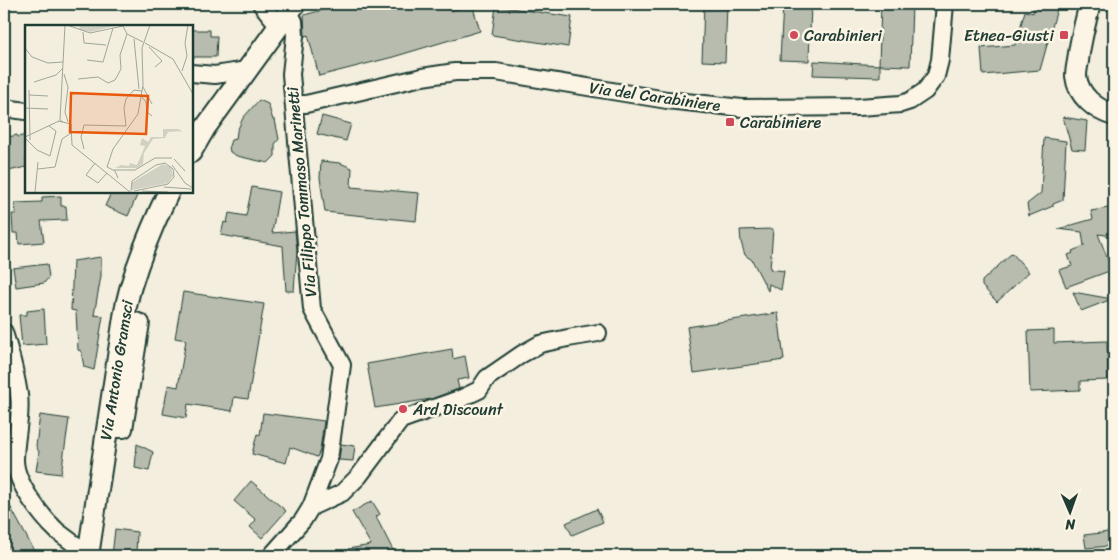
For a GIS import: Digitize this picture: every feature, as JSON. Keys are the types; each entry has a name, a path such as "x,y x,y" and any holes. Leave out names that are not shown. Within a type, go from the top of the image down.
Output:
{"main road":[{"path":"1090,4 1079,48 1076,75 1078,87 1084,97 1095,106 1114,115"},
{"path":"192,150 205,128 287,14"},
{"name":"Via Antonio Gramsci","path":"88,555 130,288 157,216 169,192"}],"street":[{"path":"261,4 287,14"},
{"name":"Via del Carabiniere","path":"295,104 306,104 422,76 455,72 496,72 667,100 742,108 859,107 901,104 926,91 936,76 940,60 945,4"},
{"name":"Via Filippo Tommaso Marinetti","path":"271,556 303,520 311,506 329,459 342,365 312,310 291,74 295,36 294,21 287,14"},
{"path":"192,73 215,75 247,70"},
{"path":"4,108 25,111"},
{"path":"4,332 19,395 20,416 15,462 18,474 25,489 56,530 88,555"},
{"path":"311,506 342,493 359,476 401,420 462,398 478,390 487,378 540,344 598,333"}],"building":[{"path":"345,4 449,4 450,11 472,4 480,31 393,57 319,76 308,35 305,36 304,15"},
{"path":"704,4 727,4 725,62 702,61"},
{"path":"783,4 811,4 809,61 780,60"},
{"path":"881,4 912,4 910,66 879,65"},
{"path":"1035,4 1057,9 1040,70 983,75 981,48 1015,45 1025,11 1033,13"},
{"path":"496,6 572,17 568,47 492,35"},
{"path":"192,30 210,30 210,36 217,36 216,57 192,57"},
{"path":"814,61 880,65 880,77 813,75"},
{"path":"259,100 268,104 273,120 275,120 279,139 275,144 275,156 268,163 237,156 230,152 229,146 231,140 236,139 237,131 243,118"},
{"path":"322,116 351,124 346,141 317,134"},
{"path":"1063,117 1087,121 1085,150 1072,149"},
{"path":"25,135 25,167 4,172 4,138"},
{"path":"1044,138 1066,141 1063,200 1029,216 1027,204 1041,193"},
{"path":"321,161 340,163 352,168 351,187 419,193 416,221 325,212 320,178"},
{"path":"252,187 279,192 272,233 295,231 297,250 294,291 286,291 283,246 221,235 224,222 227,223 229,213 246,216"},
{"path":"112,192 139,192 128,216 105,206"},
{"path":"61,196 61,206 66,206 67,220 41,221 44,242 19,244 18,233 13,233 12,214 16,214 15,203 42,202 42,197"},
{"path":"1114,207 1114,236 1098,234 1112,270 1066,287 1059,270 1072,266 1068,255 1073,253 1072,251 1084,246 1082,232 1058,229 1093,219 1091,211"},
{"path":"773,229 770,269 784,271 781,290 769,284 768,291 752,260 745,255 740,230"},
{"path":"1012,253 1029,272 997,302 982,286 982,281"},
{"path":"101,257 101,276 94,315 103,316 94,370 84,367 81,351 78,350 76,311 71,310 73,261"},
{"path":"47,264 49,277 44,283 16,287 13,268"},
{"path":"183,292 264,304 248,399 234,397 232,411 188,404 186,418 163,414 168,385 178,387 186,340 175,338"},
{"path":"1073,292 1112,299 1081,311"},
{"path":"44,309 46,344 22,346 19,315 27,315 27,311"},
{"path":"778,313 784,360 694,373 687,327"},
{"path":"1054,330 1054,343 1107,341 1108,380 1080,381 1080,390 1030,392 1028,331"},
{"path":"452,349 453,359 465,356 469,378 457,380 459,389 431,399 375,408 367,364"},
{"path":"263,413 324,421 320,450 317,457 290,447 286,463 252,454 257,434 260,435"},
{"path":"40,415 69,419 61,474 36,471 39,452 36,446"},
{"path":"137,444 153,452 149,471 135,468"},
{"path":"341,444 355,446 353,461 339,460"},
{"path":"251,481 286,511 262,538 250,527 256,520 234,501"},
{"path":"4,495 37,556 8,556 4,548"},
{"path":"372,501 380,514 376,517 396,556 349,556 348,549 371,545 352,512"},
{"path":"597,509 603,522 572,535 566,523"},
{"path":"115,529 137,532 136,556 112,556"},
{"path":"1109,532 1111,546 1086,548 1084,535"}],"place":[{"name":"Carabinieri","path":"794,35"},
{"name":"Etnea-Giusti","path":"1064,35"},
{"name":"Carabiniere","path":"730,122"},
{"name":"Ard Discount","path":"403,409"}]}
